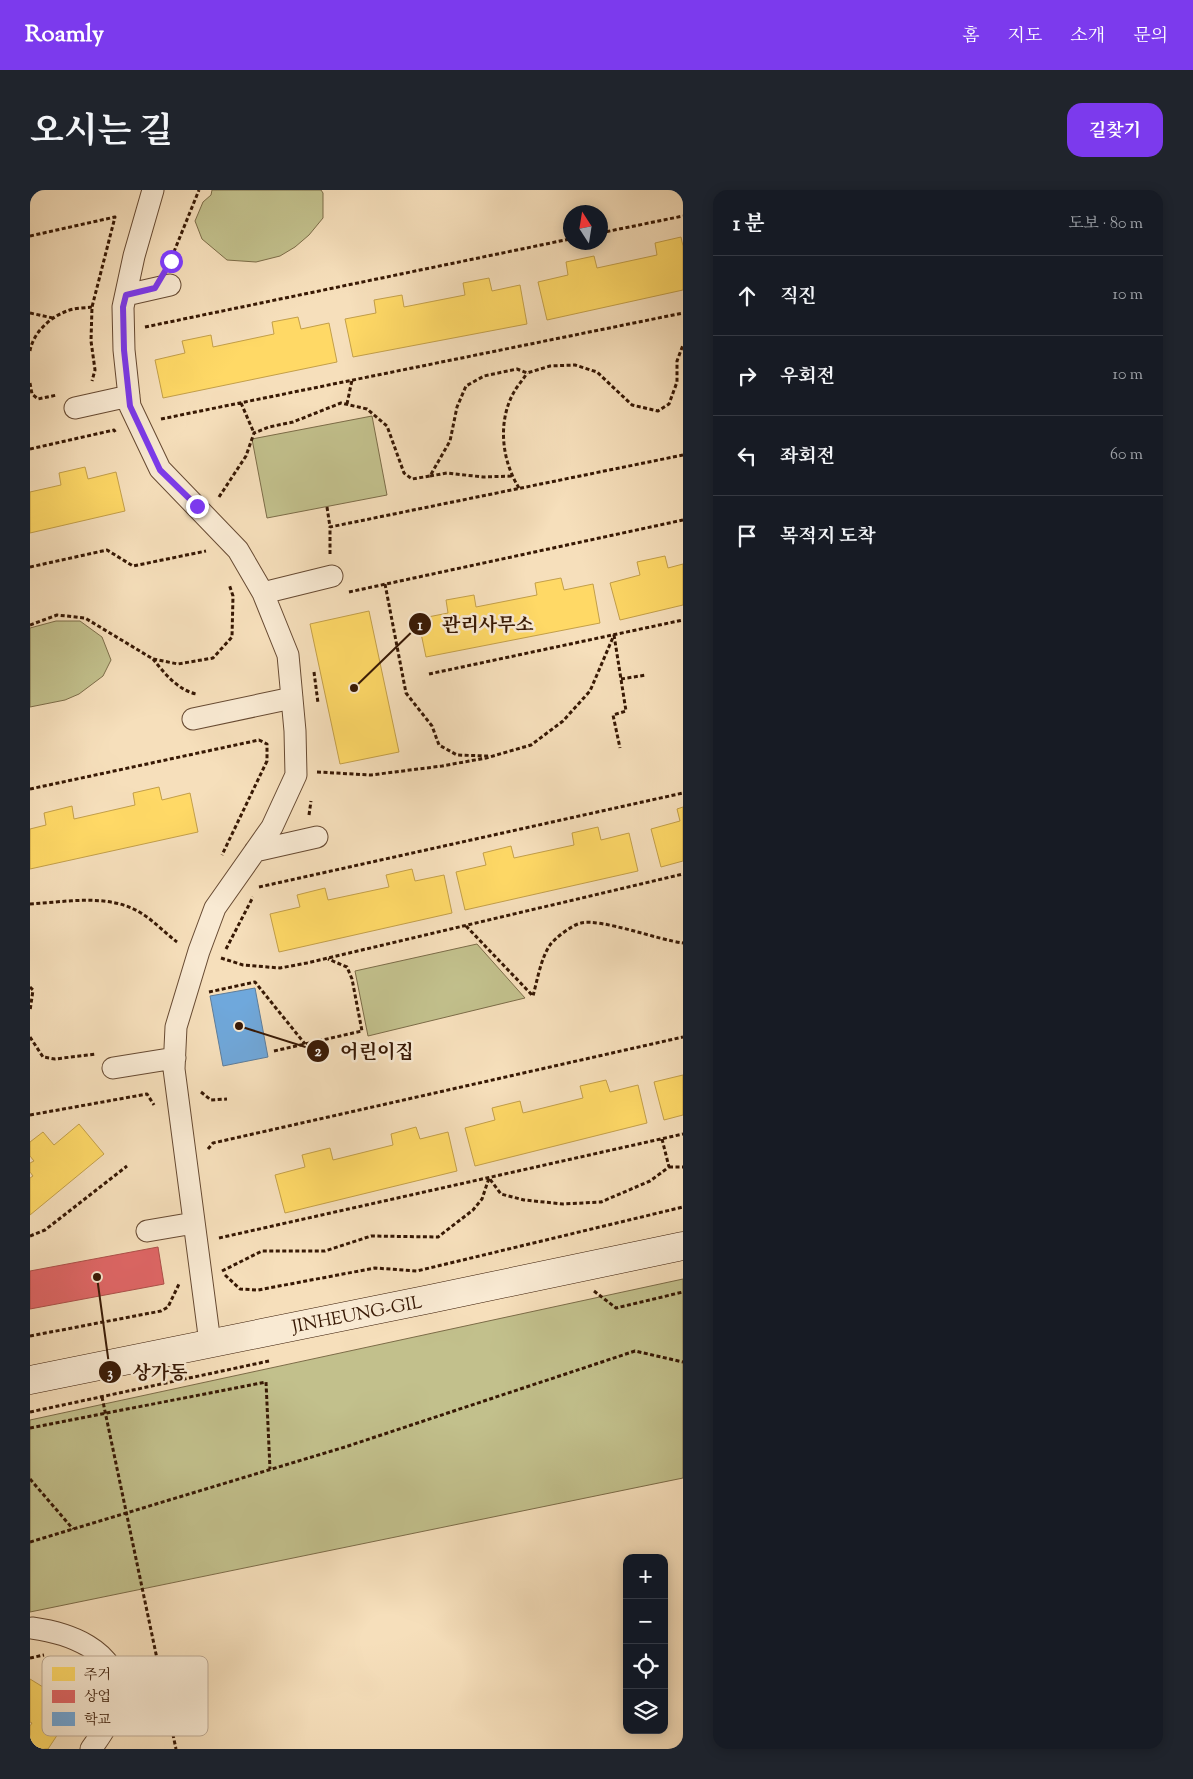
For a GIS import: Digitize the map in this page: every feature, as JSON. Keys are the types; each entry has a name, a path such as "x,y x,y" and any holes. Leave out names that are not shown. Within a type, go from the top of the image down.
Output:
{"street":[{"path":"153,190 134,256 123,307 124,350 130,406 160,470 238,550 263,592 288,655 296,731 296,775 272,827 215,908 199,951 176,1027 174,1068 210,1343"},
{"path":"126,295 163,287"},
{"path":"69,401 129,396"},
{"path":"263,592 331,570"},
{"path":"193,719 292,698"},
{"path":"255,851 317,837"},
{"path":"109,1061 175,1058"},
{"path":"147,1231 194,1223"},
{"name":"JINHEUNG-GIL","path":"30,1380 430,1300 683,1246"},
{"path":"32,1628 53,1631 84,1642 100,1656"},
{"path":"91,1749 99,1736"}],"path":[{"path":"199,190 171,261 163,287 146,303 143,328 563,241"},
{"path":"608,231 683,216"},
{"path":"30,236 115,218 92,307 90,341 95,370 91,387"},
{"path":"30,351 32,342 53,318 67,310 92,307"},
{"path":"30,313 53,318"},
{"path":"155,420 683,313"},
{"path":"519,488 507,464 504,438 506,412 513,393 527,373 550,366 575,365 597,372 632,405 658,410 669,404 677,382 676,361 683,345"},
{"path":"430,476 450,441 457,407 466,386 484,376 517,369 527,373"},
{"path":"347,404 352,380"},
{"path":"30,383 32,394 38,398 69,401"},
{"path":"213,493 219,498 246,456 254,433 241,403"},
{"path":"254,433 269,427 293,422 341,403 347,404 367,408 387,426 404,473 412,479 447,473 483,477 512,476"},
{"path":"30,449 114,430 119,438"},
{"path":"330,526 683,455"},
{"path":"327,506 330,526 331,570"},
{"path":"346,592 683,520"},
{"path":"30,567 107,550 133,566 210,550 203,544"},
{"path":"30,625 57,615 85,618 153,659 178,664 213,658 232,637 233,596 229,579 235,586"},
{"path":"385,584 406,693 432,726 439,745 457,755 492,756"},
{"path":"429,674 683,620"},
{"path":"315,763 314,772 371,775 442,766 492,756 531,745 563,720 590,691 614,635"},
{"path":"614,635 626,711 613,715 620,748"},
{"path":"153,659 166,676 188,692 202,696"},
{"path":"314,670 318,707"},
{"path":"620,679 646,675"},
{"path":"30,789 259,740 267,744 268,761 221,857"},
{"path":"258,887 683,793"},
{"path":"289,843 309,814 311,797"},
{"path":"199,951 243,965 280,968 328,959 683,874"},
{"path":"218,967 258,887 264,879"},
{"path":"30,904 90,900 116,903 140,913 179,944 184,935"},
{"path":"466,926 533,996 540,970 550,945 568,929 582,922 605,924 667,941 683,943"},
{"path":"274,1052 362,1031 352,979 347,967 328,959"},
{"path":"210,984 207,992 255,982 305,1044"},
{"path":"30,987 33,990 30,1011"},
{"path":"30,1037 43,1057 109,1061"},
{"path":"204,1152 214,1144 683,1037"},
{"path":"200,1091 211,1100 227,1099"},
{"path":"30,1115 147,1094 153,1102 155,1112"},
{"path":"218,1228 219,1238 683,1134"},
{"path":"662,1139 669,1167"},
{"path":"30,1236 45,1230 127,1166"},
{"path":"490,1178 502,1194 524,1200 563,1204 601,1202 650,1181 669,1167 683,1166"},
{"path":"222,1272 262,1251 325,1251 371,1236 438,1237 473,1210 482,1199 490,1178"},
{"path":"240,1289 258,1290 375,1268 417,1271 683,1207"},
{"path":"30,1336 161,1311 168,1307 179,1284 178,1275"},
{"path":"592,1290 616,1308 683,1292"},
{"path":"30,1542 355,1444 635,1351 683,1362"},
{"path":"30,1428 266,1382 270,1469"},
{"path":"102,1397 156,1656"},
{"path":"30,1479 73,1529"},
{"path":"30,1658 46,1654"},
{"path":"173,1736 176,1749"}],"shaded area":[{"path":"212,190 321,190 323,193 323,218 309,235 295,247 280,256 256,262 227,260 202,239 195,221 203,202 211,195"},
{"path":"372,416 387,495 267,518 252,439"},
{"path":"56,621 80,621 102,637 111,660 103,676 79,694 65,700 30,707 30,628"},
{"path":"477,944 525,998 368,1036 355,971"},
{"path":"683,1279 683,1478 30,1612 30,1420"}],"building: 주거":[{"path":"681,237 683,246 683,290 547,320 538,282 568,275 566,262 594,256 597,268 657,255 655,243"},
{"path":"489,278 492,291 520,285 527,324 353,357 345,319 376,313 374,300 402,295 404,307 465,295 463,283"},
{"path":"298,317 301,329 329,323 337,362 163,398 155,360 185,353 182,341 211,335 213,347 274,334 272,322"},
{"path":"85,467 88,479 116,472 125,511 30,533 30,492 61,485 59,473"},
{"path":"665,556 668,568 683,564 683,605 620,620 610,583 640,575 637,562"},
{"path":"561,578 564,590 593,584 600,623 426,657 418,619 448,613 446,600 474,595 476,607 537,595 535,583"},
{"path":"369,611 399,752 340,764 310,624"},
{"path":"159,787 162,800 190,793 198,832 30,869 30,829 46,825 44,813 72,806 74,819 135,805 133,793"},
{"path":"683,807 683,861 661,867 651,829 680,821 677,809"},
{"path":"598,827 601,840 629,833 638,871 465,910 456,872 486,865 483,853 511,846 514,858 574,845 572,833"},
{"path":"412,869 415,881 444,875 452,913 279,952 270,914 300,907 297,895 325,888 328,900 389,887 386,875"},
{"path":"683,1075 683,1115 664,1120 654,1082"},
{"path":"606,1080 610,1092 638,1085 647,1123 475,1166 465,1128 495,1120 492,1108 520,1101 523,1113 583,1098 580,1086"},
{"path":"79,1124 104,1154 30,1215 30,1178 33,1176 30,1172 30,1163 34,1161 30,1156 30,1142 43,1132 54,1145"},
{"path":"416,1127 420,1139 448,1132 457,1171 285,1213 275,1175 305,1167 302,1155 330,1148 333,1160 393,1145 391,1134"},
{"path":"30,1679 42,1686 42,1736 57,1736 48,1749 30,1749 30,1726 32,1723 30,1722"}],"building: 상업":[{"path":"158,1247 164,1284 30,1309 30,1271"}],"building: 학교":[{"path":"255,988 268,1057 223,1066 210,996"}],"place":[{"name":"관리사무소","path":"354,688"},
{"name":"어린이집","path":"239,1026"},
{"name":"상가동","path":"97,1277"}],"route":[{"path":"171,261 155,288 126,295 123,307 124,350 130,406 160,470 197,506"}]}
